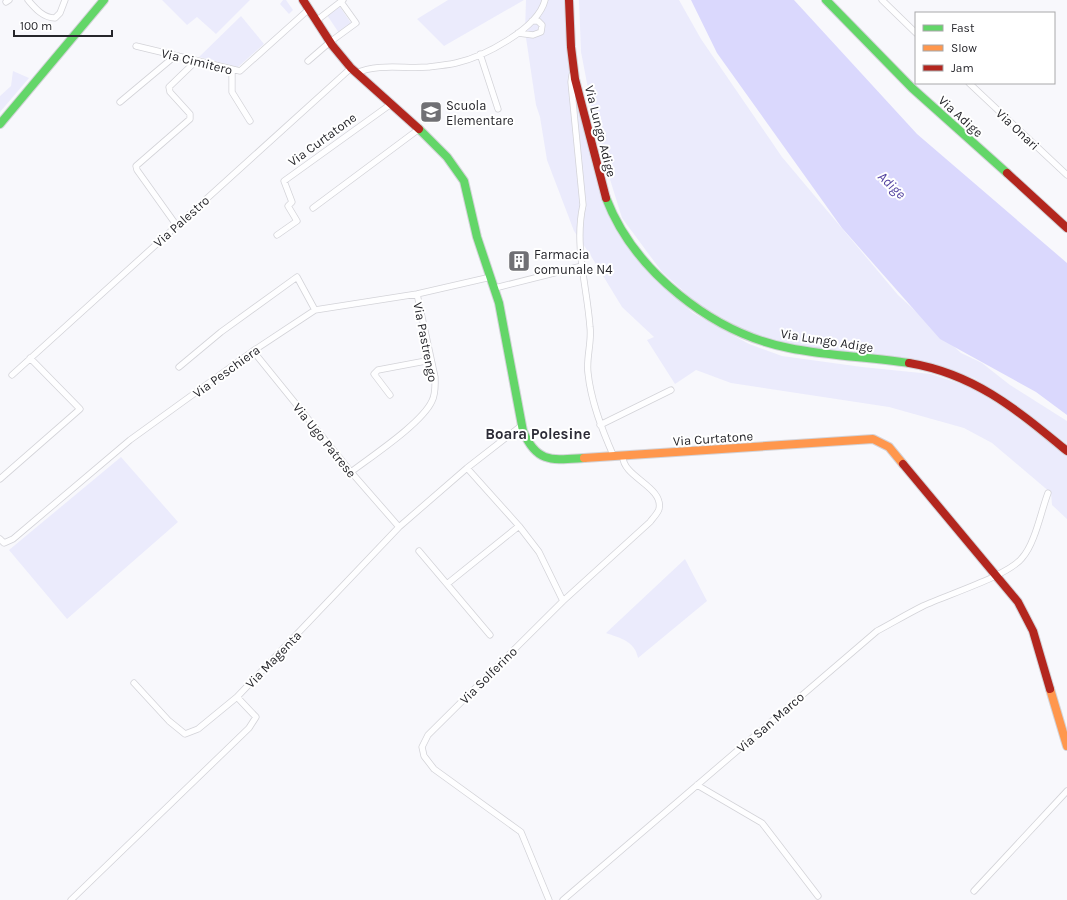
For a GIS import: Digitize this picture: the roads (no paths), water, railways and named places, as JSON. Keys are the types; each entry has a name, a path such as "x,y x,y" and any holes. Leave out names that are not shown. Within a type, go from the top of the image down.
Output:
{"street":[{"path":"28,0 44,15 52,18 60,13 64,0"},
{"path":"0,124 104,0"},
{"name":"Via Curtatone","path":"303,0 308,10 330,42 353,71 419,129 447,157 464,181 478,237 495,288 505,332 521,426 533,449 546,458 565,459 614,457 864,439 880,442 889,447 997,574 1018,602 1033,631 1067,746"},
{"path":"353,71 366,68 396,66 427,67 457,63 509,40 532,21 543,7 545,0"},
{"name":"Via Lungo Adige","path":"569,0 568,10 573,69 597,169 614,216 644,262 680,296 698,310 737,332 772,344 810,352 902,362 940,370 960,377 981,386 1009,405 1067,451"},
{"name":"Via Adige","path":"826,0 912,88 1067,228"},
{"path":"882,0 915,32"},
{"path":"308,61 330,42 356,23 342,1 316,21"},
{"name":"Via Cimitero","path":"136,46 240,72 308,10"},
{"path":"518,33 533,35 541,32 542,24 538,20 532,21"},
{"path":"480,54 498,109"},
{"path":"120,102 175,56"},
{"path":"177,226 137,170 136,166 190,119 190,114 170,92 169,87 196,61"},
{"path":"573,69 571,82 583,205 580,221 582,266 591,328 588,372 600,426 614,457"},
{"path":"232,70 232,92 250,120"},
{"name":"Via Palestro","path":"12,374 353,71"},
{"name":"Via Onari","path":"970,84 1067,175"},
{"name":"Via Curtatone","path":"277,235 297,221 288,206 292,202 284,181 391,104"},
{"path":"313,208 419,129"},
{"path":"495,288 582,266"},
{"path":"180,367 221,332 297,277 315,310"},
{"name":"Via Peschiera","path":"0,539 4,543 13,540 130,440 253,351 315,310 417,294 491,277"},
{"name":"Via Pastrengo","path":"351,472 419,419 427,411 433,400 435,386 417,294"},
{"name":"Via Ugo Patrese","path":"253,351 351,472 399,527"},
{"path":"0,479 80,409 30,358"},
{"path":"390,395 374,374 378,370 431,360"},
{"path":"600,426 671,390"},
{"name":"Via Magenta","path":"71,900 249,728 256,717 237,696 399,527 467,468 521,426"},
{"name":"Via Solferino","path":"549,900 521,832 434,769 424,756 422,747 428,735 563,601 650,522 658,510 659,503 653,492 627,468 623,456"},
{"path":"467,468 519,526 539,552 563,601"},
{"name":"Via San Marco","path":"563,900 877,631 923,606 1017,564 1026,553 1048,493"},
{"path":"447,584 519,526"},
{"path":"418,551 490,636"},
{"path":"134,683 169,721 185,734 198,729 237,696"},
{"path":"697,785 762,823 818,896"},
{"path":"974,891 1067,791"}],"water":[{"name":"Adige","path":"691,0 794,0 917,134 1067,263 1067,415 1036,392 940,339 842,228 717,53"}],"place":[{"name":"Scuola Elementare","path":"431,112"},
{"name":"Farmacia comunale N4","path":"519,261"}],"district":[{"name":"Boara Polesine","path":"538,434"}]}
